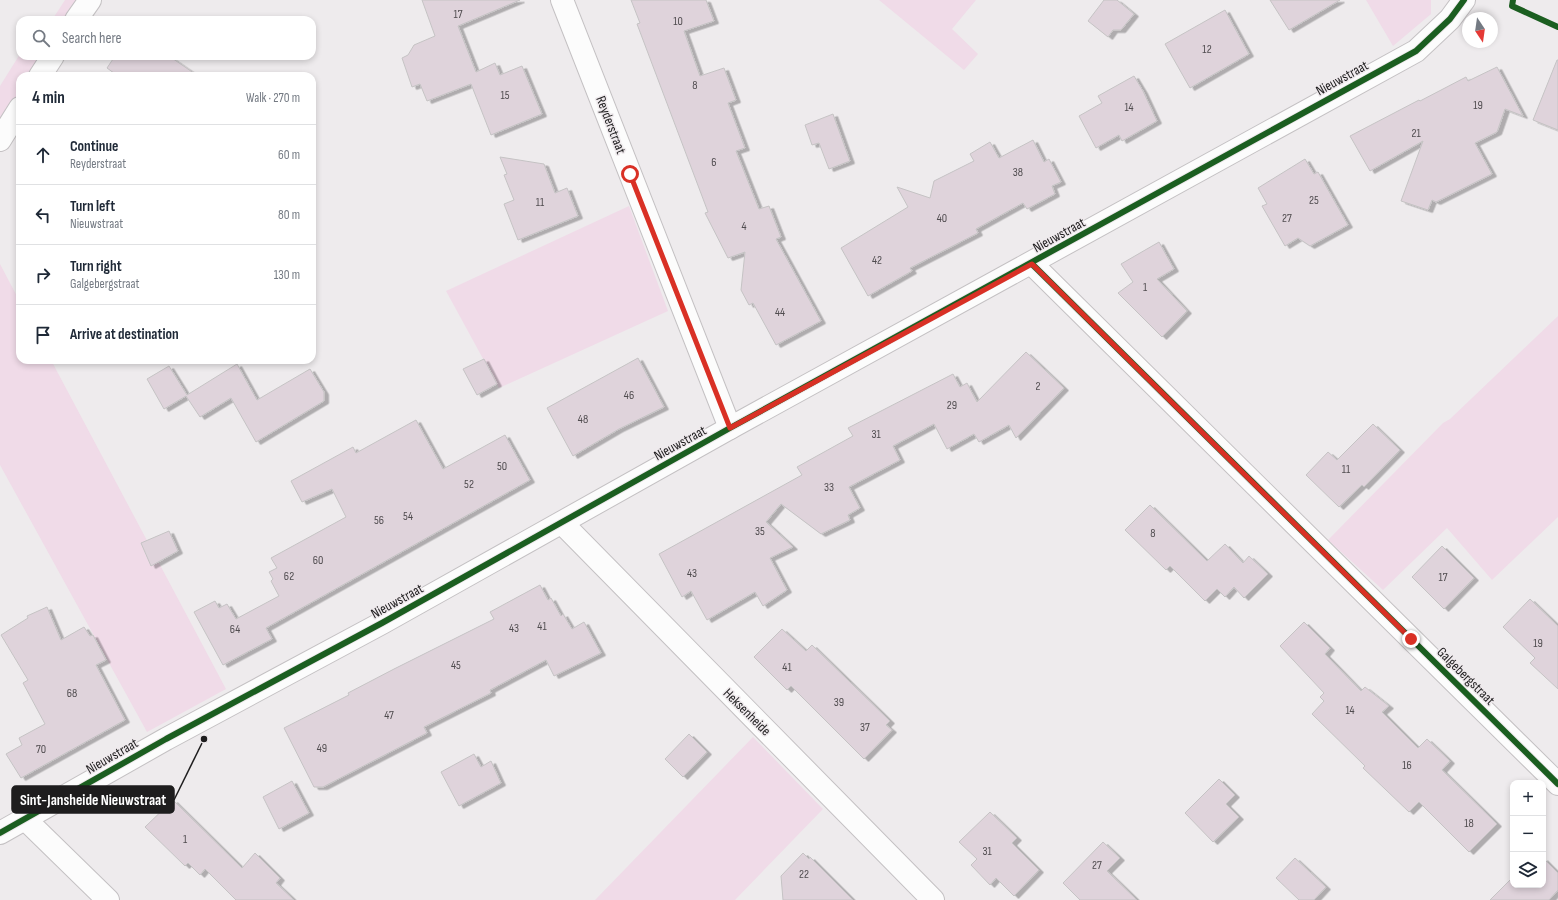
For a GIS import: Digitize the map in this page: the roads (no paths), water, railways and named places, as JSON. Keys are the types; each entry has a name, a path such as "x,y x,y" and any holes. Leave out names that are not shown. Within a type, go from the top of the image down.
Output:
{"street":[{"path":"79,16 90,0"},
{"name":"Reyderstraat","path":"562,0 730,428"},
{"name":"Nieuwstraat","path":"0,833 166,739 375,627 730,428 1032,264 1416,51 1450,20 1464,0"},
{"path":"43,72 50,60"},
{"path":"0,140 16,114"},
{"name":"Galgebergstraat","path":"1032,264 1558,784"},
{"name":"Heksenheide","path":"562,523 933,900"},
{"path":"25,819 108,900"}],"place":[{"name":"Sint-Jansheide Nieuwstraat","path":"204,739"}]}
